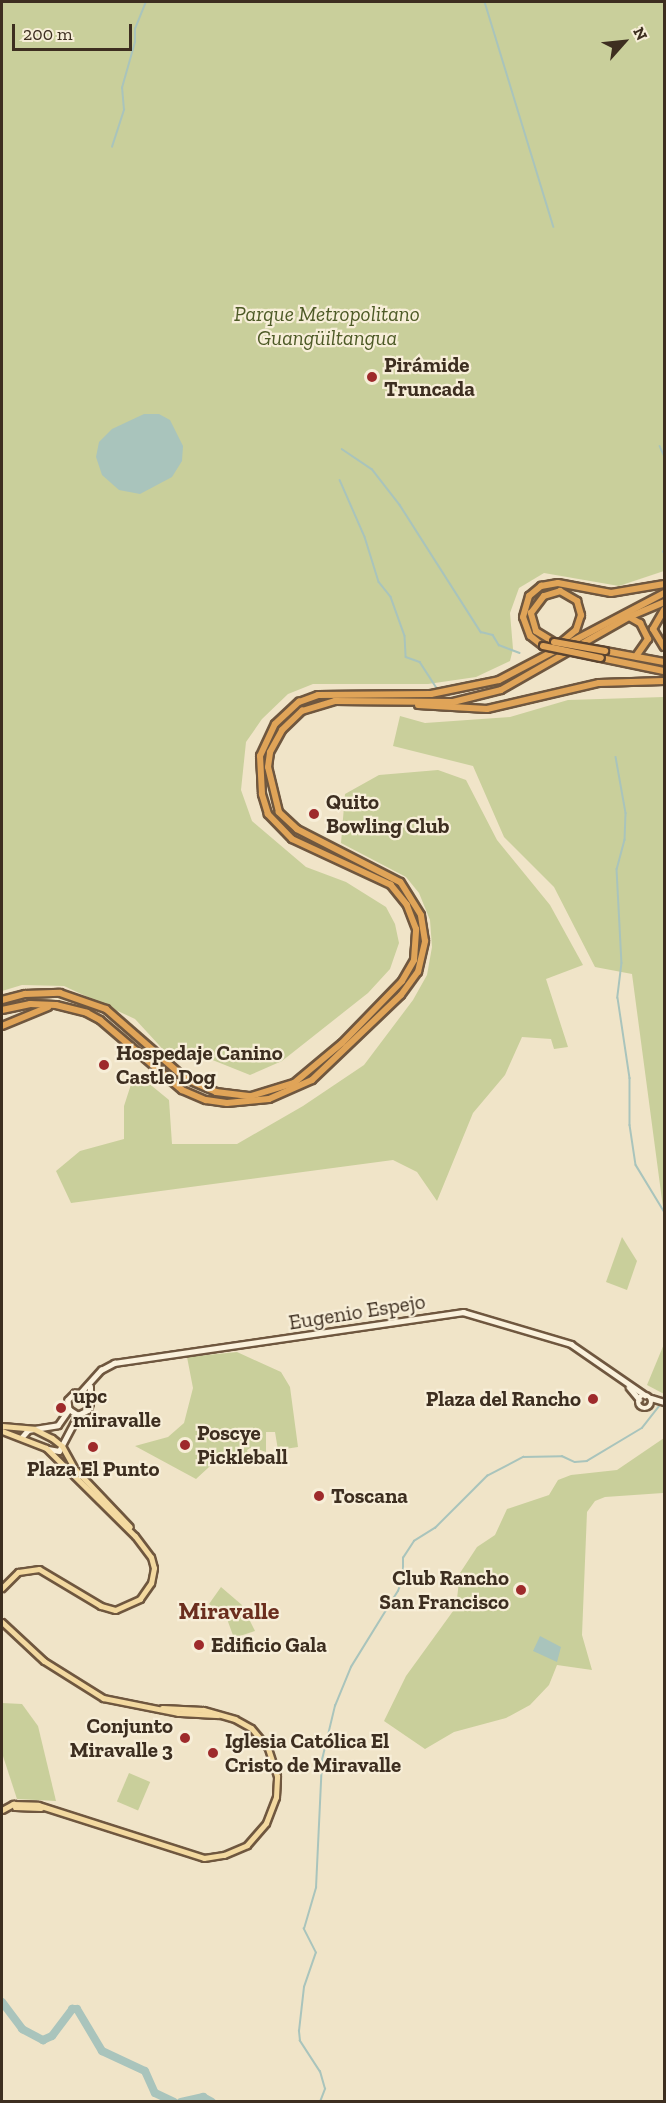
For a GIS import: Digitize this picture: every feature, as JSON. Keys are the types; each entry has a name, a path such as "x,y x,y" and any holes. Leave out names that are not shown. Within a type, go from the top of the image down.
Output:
{"highway":[{"path":"664,584 611,592 558,583 541,586 529,596 523,617 530,636 543,646 664,670"},
{"path":"537,663 576,630 581,620 577,602 560,591 544,596 531,613 536,631 554,642 605,651 636,656 664,662"},
{"path":"2,1000 25,994 60,993 106,1009 186,1079 216,1092 251,1096 294,1083 342,1042 402,981 414,960 416,929 407,904 391,885 306,847 278,827 262,794 259,775 265,740 287,711 318,694 431,694 464,690 537,663 620,613 664,593"},
{"path":"2,1010 30,1004 56,1005 100,1020 182,1090 206,1100 227,1103 268,1099 297,1089 324,1071 412,982 423,959 424,928 414,901 390,874 317,840 286,821 272,797 270,752 290,720 316,705 335,701 453,702 501,690 629,617 664,602"},
{"path":"664,610 653,629 664,647"},
{"path":"629,617 640,623 648,639 636,656"},
{"path":"408,703 428,708 482,709 599,683 664,681"},
{"path":"2,1026 22,1015 56,1005"}],"main road":[{"path":"2,1425 34,1429 62,1446 74,1468 121,1514 151,1557 154,1569 145,1593 129,1606 115,1610 101,1606 39,1569 18,1572 2,1588"},
{"path":"2,1431 46,1448 135,1536"},
{"path":"2,1622 44,1661 87,1689 118,1702 219,1715 242,1722 258,1734 271,1754 277,1776 276,1797 266,1823 237,1851 212,1857 189,1855 25,1803 4,1809"}],"street":[{"name":"Eugenio Espejo","path":"81,1392 90,1385 101,1370 114,1363 460,1312 555,1338 651,1398"},
{"name":"Eugenio Espejo","path":"623,1381 639,1399"},
{"path":"46,1448 56,1452 62,1446 78,1415 88,1410 90,1385"},
{"path":"22,1437 34,1429 55,1427 69,1409 69,1397 81,1392 89,1399"},
{"path":"645,1395 639,1399 643,1409 664,1402"},
{"path":"652,1406 651,1398 664,1402"},
{"path":"69,1409 78,1415"}],"green space":[{"name":"Parque Metropolitano Guangüiltangua","path":"2,2 664,2 664,571 619,586 544,573 519,588 510,613 513,649 510,661 476,677 428,684 313,684 288,694 262,719 246,742 241,790 252,821 306,867 346,882 386,907 395,924 399,943 390,969 368,993 282,1061 250,1075 205,1057 170,1057 135,1019 64,986 22,985 2,991"},
{"path":"664,697 664,1215 632,974 595,967 554,887 504,837 473,766 393,746 400,716 425,723 510,717 568,700"},
{"path":"438,770 466,780 497,840 550,905 583,965 546,979 568,1047 554,1049 551,1039 522,1037 505,1075 473,1113 437,1201 417,1172 393,1160 71,1203 56,1171 80,1151 124,1139 124,1106 135,1072 169,1100 172,1144 237,1144 303,1106 364,1065 413,1000 427,975 432,947 430,920 419,893 406,877 341,843 345,794 379,775"},
{"path":"622,1237 637,1261 627,1290 606,1282"},
{"path":"664,1344 664,1394 647,1385"},
{"path":"237,1352 281,1372 290,1387 298,1447 278,1450 275,1432 266,1432 266,1452 252,1447 247,1450 248,1455 221,1456 196,1479 135,1446 168,1437 184,1423 193,1388 187,1357"},
{"name":"Club Rancho San Francisco","path":"664,1438 663,1493 605,1497 595,1501 587,1512 582,1635 592,1670 557,1665 549,1685 530,1705 506,1718 454,1732 425,1749 384,1721 406,1676 456,1607 460,1573 477,1547 495,1535 507,1509 549,1495 558,1480 571,1475 617,1470"},
{"path":"221,1587 242,1605 255,1631 234,1638 227,1619 209,1604"},
{"path":"2,1703 22,1704 38,1726 56,1801 17,1799 2,1753"},
{"path":"129,1773 150,1782 138,1811 117,1802"}],"water":[{"path":"144,414 159,414 170,420 183,446 182,461 172,477 140,494 119,490 102,475 96,457 99,442 112,429"},
{"path":"540,1636 561,1647 557,1662 533,1651"}],"waterway":[{"path":"112,147 124,110 122,88 135,42 135,29 146,2"},
{"path":"485,2 554,227"},
{"path":"660,446 664,455"},
{"path":"342,449 372,469 400,505 481,632 493,635 499,645 520,653"},
{"path":"340,480 365,537 379,582 391,597 405,636 406,657 420,662 436,687"},
{"path":"616,757 626,813 625,840 617,869 622,963 618,998 630,1078 630,1125 636,1165 664,1211"},
{"path":"320,2102 325,2089 320,2072 300,2041 299,2031 304,1987 316,1953 304,1929 316,1888 322,1760 335,1706 351,1667 398,1591 403,1578 403,1558 414,1541 435,1528 487,1476 523,1457 562,1456 575,1462 587,1461 642,1428 661,1404"},
{"path":"2,2002 22,2029 43,2040 52,2036 72,2009 77,2009 102,2051 145,2071 155,2093 174,2102"},
{"path":"181,2102 203,2097 212,2102"}],"place":[{"name":"Pirámide Truncada","path":"372,377"},
{"name":"Quito Bowling Club","path":"314,814"},
{"name":"Hospedaje Canino Castle Dog","path":"104,1065"},
{"name":"Plaza del Rancho","path":"593,1399"},
{"name":"upc miravalle","path":"61,1408"},
{"name":"Poscye Pickleball","path":"185,1445"},
{"name":"Plaza El Punto","path":"93,1447"},
{"name":"Toscana","path":"319,1496"},
{"name":"Club Rancho San Francisco","path":"521,1590"},
{"name":"Edificio Gala","path":"199,1645"},
{"name":"Conjunto Miravalle 3","path":"185,1738"},
{"name":"Iglesia Católica El Cristo de Miravalle","path":"213,1753"}],"district":[{"name":"Miravalle","path":"229,1611"}]}
